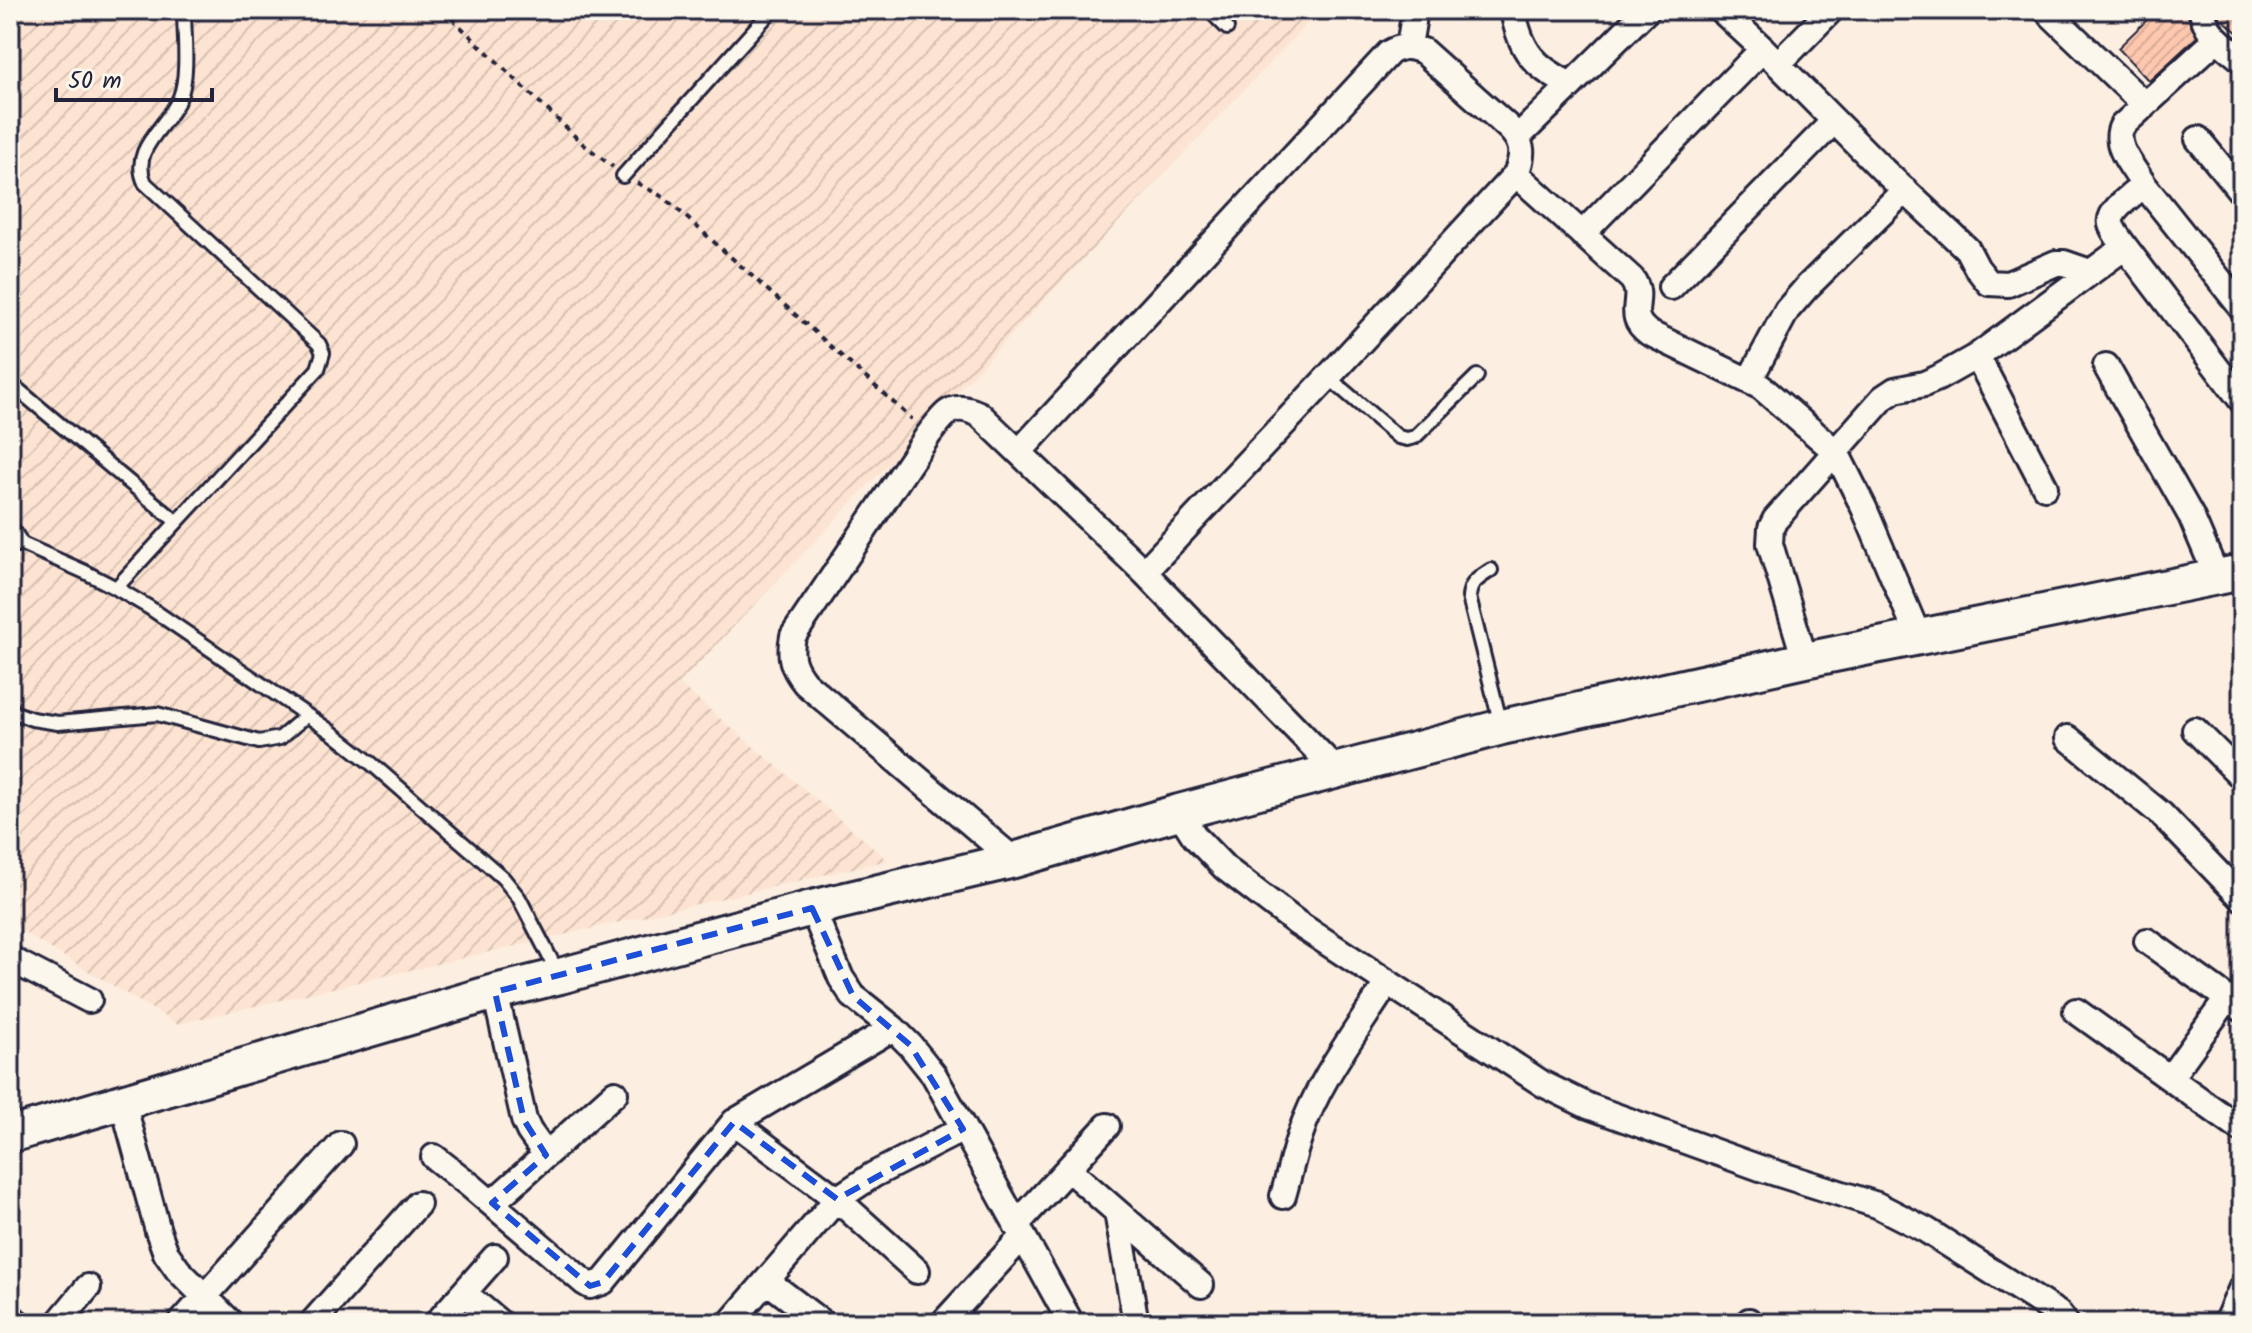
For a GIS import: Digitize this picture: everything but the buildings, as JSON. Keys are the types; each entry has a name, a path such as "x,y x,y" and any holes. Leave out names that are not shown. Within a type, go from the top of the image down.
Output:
{"main road":[{"path":"10,1135 495,992 812,908 1014,860 1179,812 1502,727 1805,660 2229,574"}],"street":[{"path":"1409,46 1415,10"},
{"path":"1513,10 1518,34 1531,58 1551,75 1571,85"},
{"path":"1518,137 1647,10"},
{"path":"1721,10 1967,249 1989,283 2008,284 2056,263 2090,272"},
{"path":"1582,234 1770,56 1831,10"},
{"path":"2046,10 2145,105"},
{"path":"2202,10 2206,27 2242,60"},
{"path":"2217,39 2122,126 2119,133 2122,151 2144,185 2242,308"},
{"path":"1019,452 1389,53 1409,46 1423,51 1518,137 1521,161 1516,174 1144,572"},
{"path":"1671,287 1834,121"},
{"path":"2198,139 2242,193"},
{"path":"1516,174 1637,286 1635,310 1639,327 1761,387 1836,452 1864,508 1919,638"},
{"path":"2144,185 2112,214 2111,225 2242,401"},
{"path":"1749,381 1787,310 1905,190"},
{"path":"1805,660 1769,537 1775,520 1883,398 1895,390 1938,378 1977,356 2125,247"},
{"path":"1977,356 2045,487"},
{"path":"2106,366 2191,516 2229,574"},
{"path":"1014,860 805,683 794,669 790,652 793,636 929,434 946,413 957,407 979,414 1019,452 1144,572 1337,771"},
{"path":"2195,730 2242,777"},
{"path":"2068,738 2161,814 2242,898"},
{"path":"1179,812 1195,837 1225,868 1297,923 1543,1084 1588,1106 1760,1168 1877,1205 1926,1230 2067,1322"},
{"path":"812,908 841,978 853,996 893,1028 934,1075 1071,1323"},
{"path":"2147,941 2234,1004 2170,1078"},
{"path":"10,959 89,1000"},
{"path":"1283,1196 1300,1135 1312,1107 1387,983"},
{"path":"495,992 524,1120 546,1155"},
{"path":"2076,1011 2242,1130"},
{"path":"434,1157 585,1283 597,1285 603,1282 734,1122 893,1028"},
{"path":"492,1203 615,1093"},
{"path":"123,1103 166,1253 178,1270 231,1323"},
{"path":"734,1122 837,1199 917,1271"},
{"path":"943,1323 1068,1169 1107,1126"},
{"path":"730,1323 837,1199 873,1175 963,1129"},
{"path":"181,1323 341,1144"},
{"path":"1068,1169 1201,1285"},
{"path":"312,1323 418,1204"},
{"path":"1117,1212 1136,1323"},
{"path":"437,1323 495,1257"},
{"path":"767,1281 822,1323"},
{"path":"58,1323 88,1287"},
{"path":"2226,1323 2242,1287"},
{"path":"464,1293 500,1323"},
{"path":"10,1316 18,1323"}],"lane":[{"path":"116,588 318,369 323,353 319,344 145,183 141,174 141,156 181,94 184,80 184,10"},
{"path":"623,176 772,10"},
{"path":"1209,10 1227,28"},
{"path":"1328,377 1398,437 1407,439 1415,437 1477,376"},
{"path":"10,383 177,522"},
{"path":"10,525 16,545 116,588 150,608 330,731 382,772 503,878 519,898 560,976"},
{"path":"1491,570 1473,583 1469,597 1502,727"},
{"path":"10,708 32,719 58,723 157,714 259,742 280,738 306,716"}],"path":[{"path":"443,10 583,144 623,176 669,203 929,434"}],"highlighted area":[{"path":"812,908 853,996 910,1045 963,1129 837,1199 734,1122 603,1282 590,1286 492,1203 546,1155 524,1120 495,992"}],"shaded area":[{"path":"10,10 1320,10 679,684 888,860 177,1024 10,924"}]}
